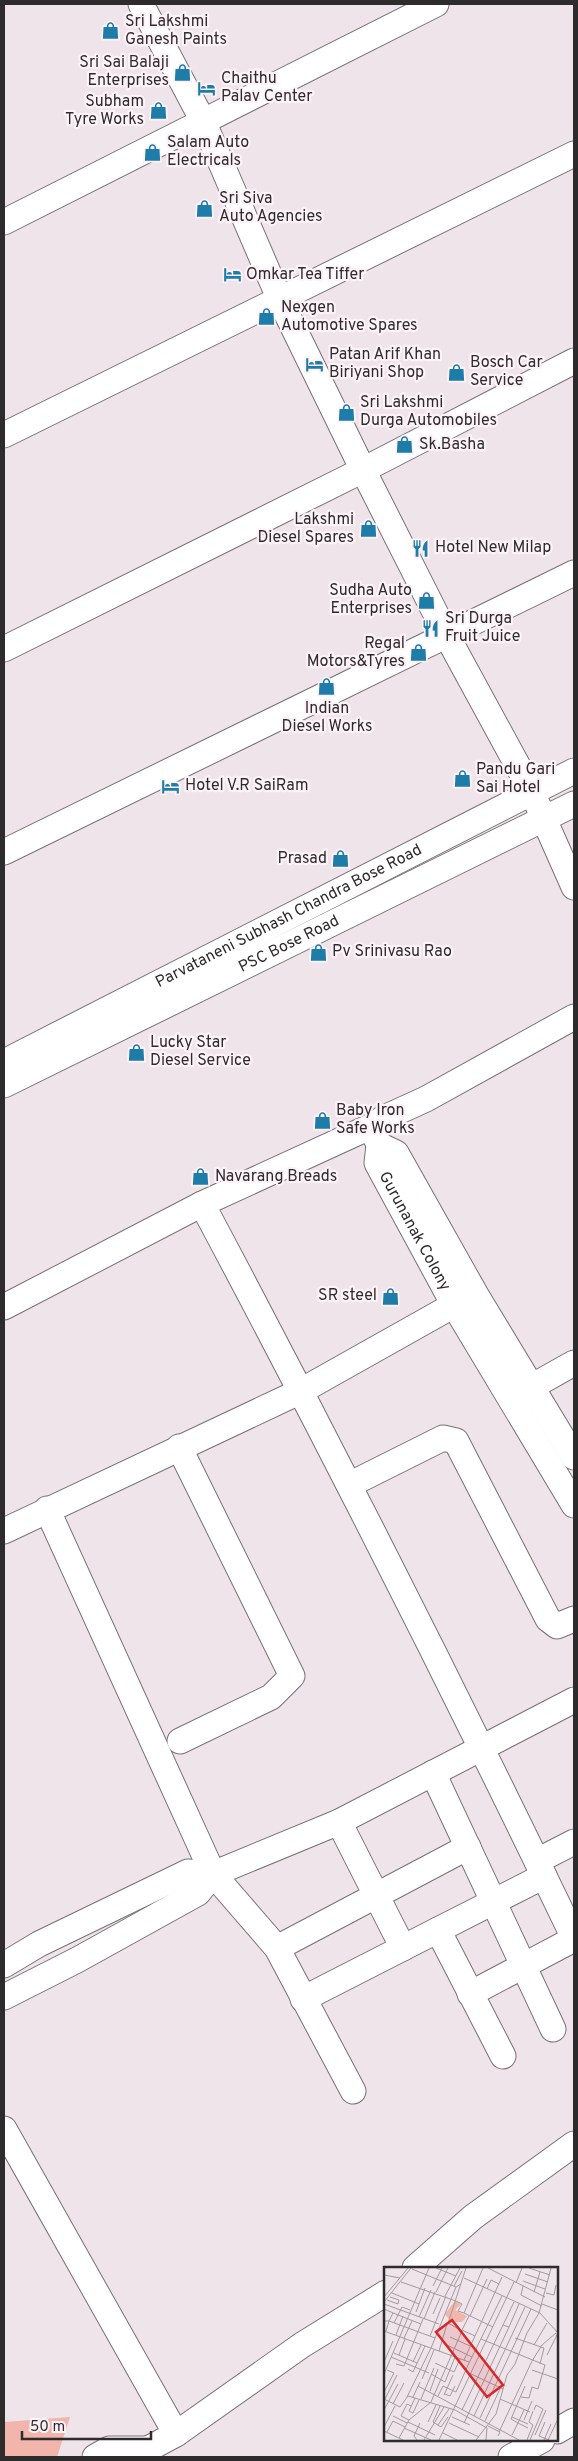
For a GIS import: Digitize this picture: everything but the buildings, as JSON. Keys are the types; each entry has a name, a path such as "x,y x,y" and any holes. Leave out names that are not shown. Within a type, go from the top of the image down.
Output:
{"street":[{"path":"141,4 203,121 280,300 363,470 447,636 532,792 574,887"},
{"path":"4,222 436,4"},
{"path":"4,435 574,154"},
{"path":"4,649 363,470 574,360"},
{"path":"4,852 574,573"},
{"name":"Parvataneni Subhash Chandra Bose Road","path":"4,1062 574,772"},
{"name":"PSC Bose Road","path":"4,1085 574,804"},
{"path":"4,1307 202,1204 377,1135 382,1119 426,1098 574,1017"},
{"name":"Gurunanak Colony","path":"377,1135 377,1163 454,1305 574,1505"},
{"name":"Gurunanak Colony","path":"377,1135 396,1153 476,1295 533,1386 574,1457"},
{"path":"202,1204 349,1485 482,1748 574,1939 470,1994"},
{"path":"4,1531 47,1509 301,1391 454,1305"},
{"path":"533,1386 574,1364"},
{"path":"349,1485 444,1438 456,1441 548,1619 557,1626 574,1619"},
{"path":"179,1447 292,1676 271,1697 180,1741"},
{"path":"47,1509 213,1874 277,1948 302,1999 353,2091"},
{"path":"4,1965 40,1944 188,1872 213,1874 339,1822 574,1700"},
{"path":"434,1774 553,2029"},
{"path":"339,1822 403,1948"},
{"path":"302,1999 494,1902 574,1842"},
{"path":"277,1948 468,1847"},
{"path":"4,1997 77,1960 198,1893 213,1874"},
{"path":"438,1930 503,2056"},
{"path":"4,2129 176,2434"},
{"path":"417,2267 473,2217 574,2144"},
{"path":"95,2457 109,2449 144,2453 176,2434 302,2345 384,2294"},
{"path":"558,2430 574,2421"},
{"path":"511,2457 540,2441"}],"shaded area":[{"path":"70,2417 57,2457 4,2457 4,2422"}],"place":[{"name":"Sri Lakshmi Ganesh Paints","path":"111,31"},
{"name":"Sri Sai Balaji Enterprises","path":"183,72"},
{"name":"Chaithu Palav Center","path":"207,88"},
{"name":"Subham Tyre Works","path":"158,111"},
{"name":"Salam Auto Electricals","path":"153,152"},
{"name":"Sri Siva Auto Agencies","path":"205,208"},
{"name":"Omkar Tea Tiffer","path":"232,275"},
{"name":"Nexgen Automotive Spares","path":"267,317"},
{"name":"Patan Arif Khan Biriyani Shop","path":"315,364"},
{"name":"Bosch Car Service","path":"456,372"},
{"name":"Sri Lakshmi Durga Automobiles","path":"346,412"},
{"name":"Sk.Basha","path":"405,445"},
{"name":"Lakshmi Diesel Spares","path":"368,529"},
{"name":"Hotel New Milap","path":"421,548"},
{"name":"Sudha Auto Enterprises","path":"426,600"},
{"name":"Sri Durga Fruit Juice","path":"431,628"},
{"name":"Regal Motors&Tyres","path":"419,653"},
{"name":"Indian Diesel Works","path":"327,687"},
{"name":"Pandu Gari Sai Hotel","path":"462,779"},
{"name":"Hotel V.R SaiRam","path":"171,786"},
{"name":"Prasad","path":"341,859"},
{"name":"Pv Srinivasu Rao","path":"318,952"},
{"name":"Lucky Star Diesel Service","path":"136,1052"},
{"name":"Baby Iron Safe Works","path":"322,1120"},
{"name":"Navarang Breads","path":"201,1177"},
{"name":"SR steel","path":"391,1296"}]}
